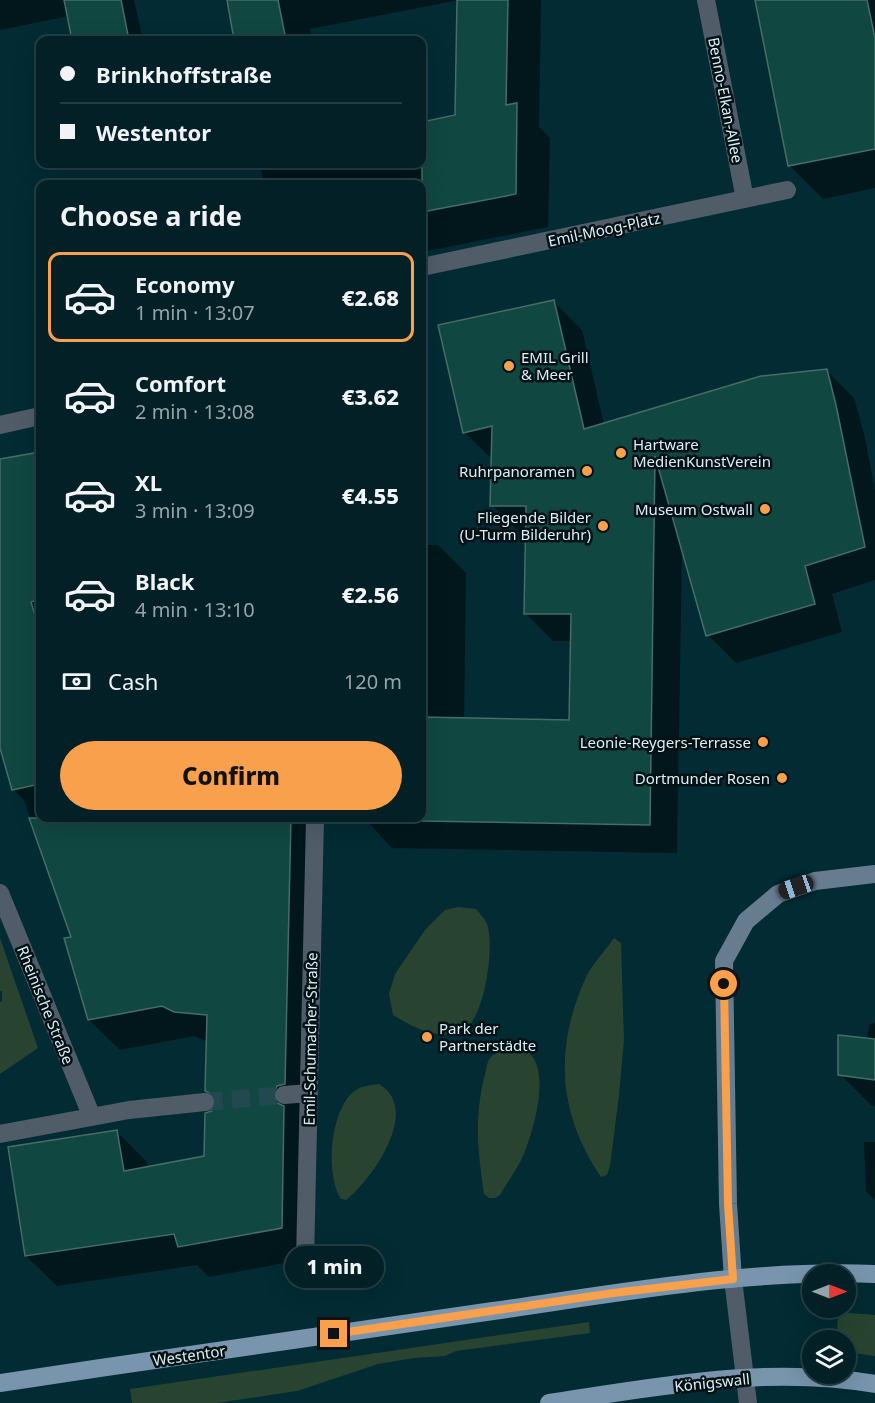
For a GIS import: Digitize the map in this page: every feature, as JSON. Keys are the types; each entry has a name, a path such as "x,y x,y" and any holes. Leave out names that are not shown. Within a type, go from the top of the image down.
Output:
{"main road":[{"path":"733,1279 811,1274 875,1274"},
{"name":"Westentor","path":"0,1383 613,1293 733,1279"},
{"name":"Königswall","path":"549,1403 744,1377 811,1377 875,1384"}],"street":[{"name":"Benno-Elkan-Allee","path":"706,0 745,199"},
{"name":"Emil-Moog-Platz","path":"426,266 787,190"},
{"path":"0,425 36,417"},
{"name":"Emil-Schumacher-Straße","path":"305,1260 315,822"},
{"path":"748,1403 733,1279 728,1204 724,962 746,921 778,894 815,881 875,874"},
{"name":"Rheinische Straße","path":"0,893 92,1117"},
{"path":"284,1095 309,1093"},
{"path":"0,1134 129,1110 205,1102"}],"green space":[{"path":"458,907 476,909 487,924 490,948 486,982 477,1013 470,1024 462,1031 453,1034 435,1033 417,1028 393,1015 389,994 395,974 425,930 445,910"},
{"path":"0,938 38,1048 0,1074 2,991 0,991"},
{"path":"614,938 621,943 624,1040 610,1166 607,1175 601,1177 586,1153 576,1128 565,1078 565,1053 576,1001 587,975"},
{"path":"508,1048 526,1051 536,1063 539,1076 538,1105 520,1163 500,1195 489,1198 484,1194 480,1164 479,1108 488,1062 495,1054"},
{"path":"379,1084 391,1095 396,1110 394,1126 388,1144 368,1177 346,1200 341,1199 333,1175 332,1160 332,1144 339,1114 345,1101 353,1092 362,1087"},
{"path":"856,1313 875,1315 875,1356 856,1353 856,1330 837,1330 838,1318 856,1318"},
{"path":"589,1322 590,1333 378,1364 297,1391 217,1403 132,1403 130,1389"}],"building":[{"path":"64,0 121,0 128,36 71,36"},
{"path":"227,0 278,0 285,36 233,36"},
{"path":"457,0 508,0 506,105 517,103 516,194 426,211 426,180 422,180 422,168 426,168 426,121 455,115"},
{"path":"755,0 867,0 875,38 875,149 788,166"},
{"path":"554,300 584,429 761,376 827,369 865,547 805,566 815,604 706,636 655,456 650,825 426,821 426,717 569,720 571,614 524,614 526,506 490,506 492,426 463,433 438,325"},
{"path":"36,453 36,600 31,602 36,618 36,785 12,790 0,748 0,459"},
{"path":"29,818 36,818 36,822 291,822 285,1084 277,1086 273,1095 275,1102 284,1106 282,1228 178,1247 174,1234 25,1256 8,1147 117,1130 124,1171 204,1156 205,1113 212,1111 216,1101 214,1095 205,1091 207,1015 174,1012 162,1006 88,1020 64,938 71,937"},
{"path":"838,1035 875,1039 875,1080 838,1075"}],"tunnel":[{"path":"205,1102 284,1095"}],"place":[{"name":"EMIL Grill & Meer","path":"509,366"},
{"name":"Hartware MedienKunstVerein","path":"621,453"},
{"name":"Ruhrpanoramen","path":"587,471"},
{"name":"Museum Ostwall","path":"765,509"},
{"name":"Fliegende Bilder (U-Turm Bilderuhr)","path":"603,526"},
{"name":"Leonie-Reygers-Terrasse","path":"763,742"},
{"name":"Dortmunder Rosen","path":"782,778"},
{"name":"Park der Partnerstädte","path":"427,1037"}],"route":[{"path":"334,1334 613,1293 733,1279 728,1204 724,984"}]}
